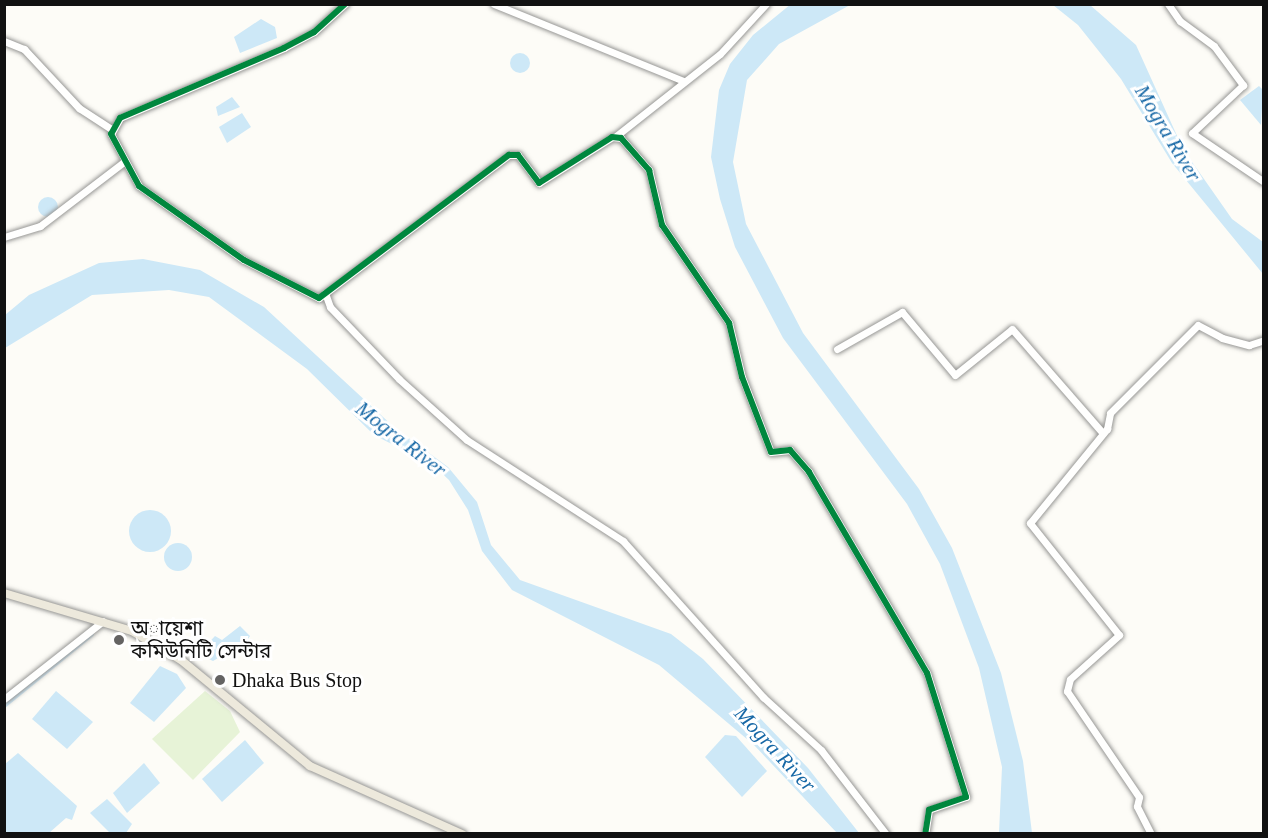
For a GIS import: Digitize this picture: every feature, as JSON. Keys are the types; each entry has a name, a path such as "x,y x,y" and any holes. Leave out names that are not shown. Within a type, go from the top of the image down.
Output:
{"main road":[{"path":"4,593 132,631 181,660 310,766 462,834"}],"street":[{"path":"111,129 136,107 196,89 314,32 345,4"},
{"path":"495,4 684,81"},
{"path":"4,41 24,49 79,108 111,129 125,160 152,200 244,260 313,296 325,293 509,155 518,155 539,183 616,136 720,54 765,4"},
{"path":"1168,4 1180,21 1214,46 1243,85 1192,133 1263,182"},
{"path":"616,136 649,170 662,225 729,323 742,378 771,452 790,450 809,472 927,673 966,797 929,810 925,834"},
{"path":"4,237 40,226 125,160"},
{"path":"325,293 330,307 391,371 467,440 623,541 763,697 821,750 886,834"},
{"path":"837,349 902,312 955,375 1012,329 1102,432"},
{"path":"1151,834 1137,806 1139,797 1067,691 1070,679 1119,635 1030,523 1102,432 1126,394 1198,324 1221,338 1250,345 1263,340"},
{"path":"4,699 103,621"}],"green space":[{"path":"205,691 230,711 240,732 193,780 152,739"}],"water":[{"path":"791,4 850,5 779,44 747,80 733,162 746,224 803,333 919,489 952,548 1001,673 1023,761 1032,833 999,833 1002,767 979,668 940,564 907,504 783,338 735,247 720,199 711,157 719,90 730,64 753,35"},
{"name":"Mogra River","path":"1053,5 1090,5 1136,45 1183,149 1232,219 1263,242 1263,274 1172,163 1121,79 1078,25"},
{"path":"261,19 275,27 277,38 240,53 234,37"},
{"path":"520,53 527,56 530,63 527,70 520,73 513,70 510,63 513,56"},
{"path":"1259,86 1263,90 1261,125 1240,100"},
{"path":"232,97 240,107 218,116 216,107"},
{"path":"242,113 251,127 227,143 219,127"},
{"path":"44,197 52,197 58,203 58,211 52,217 44,217 38,211 38,203"},
{"name":"Mogra River","path":"143,259 200,270 264,307 395,428 448,467 477,502 491,545 520,580 671,634 703,659 808,768 859,833 837,833 754,745 659,665 512,590 482,551 468,510 449,480 433,465 374,435 307,369 209,297 169,290 92,295 5,348 5,315 29,295 99,263"},
{"path":"150,510 165,516 171,531 165,546 150,552 135,546 129,531 135,516"},
{"path":"178,543 188,547 192,557 188,567 178,571 168,567 164,557 168,547"},
{"path":"240,626 250,636 246,642 213,661 198,654 215,636 222,640"},
{"path":"160,666 177,674 186,688 154,722 130,703"},
{"path":"56,691 93,722 67,749 32,719"},
{"path":"725,735 736,736 767,771 742,797 705,757"},
{"path":"245,740 264,763 222,802 202,779"},
{"path":"18,753 77,806 72,820 66,818 49,833 5,833 5,764"},
{"path":"144,763 160,783 127,813 113,793"},
{"path":"107,799 132,824 126,833 110,833 90,813"}],"waterway":[{"path":"4,705 91,634"}],"cycle path":[{"path":"345,4 314,32 284,48 120,118 111,134 139,186 244,260 319,298 509,155 518,155 539,183 612,137 621,138 649,170 662,225 729,323 742,377 771,452 790,450 809,472 927,673 966,797 929,810 925,834"}],"place":[{"name":"অায়েশা কমিউনিটি সেন্টার","path":"119,640"},
{"name":"Dhaka Bus Stop","path":"220,680"}]}
